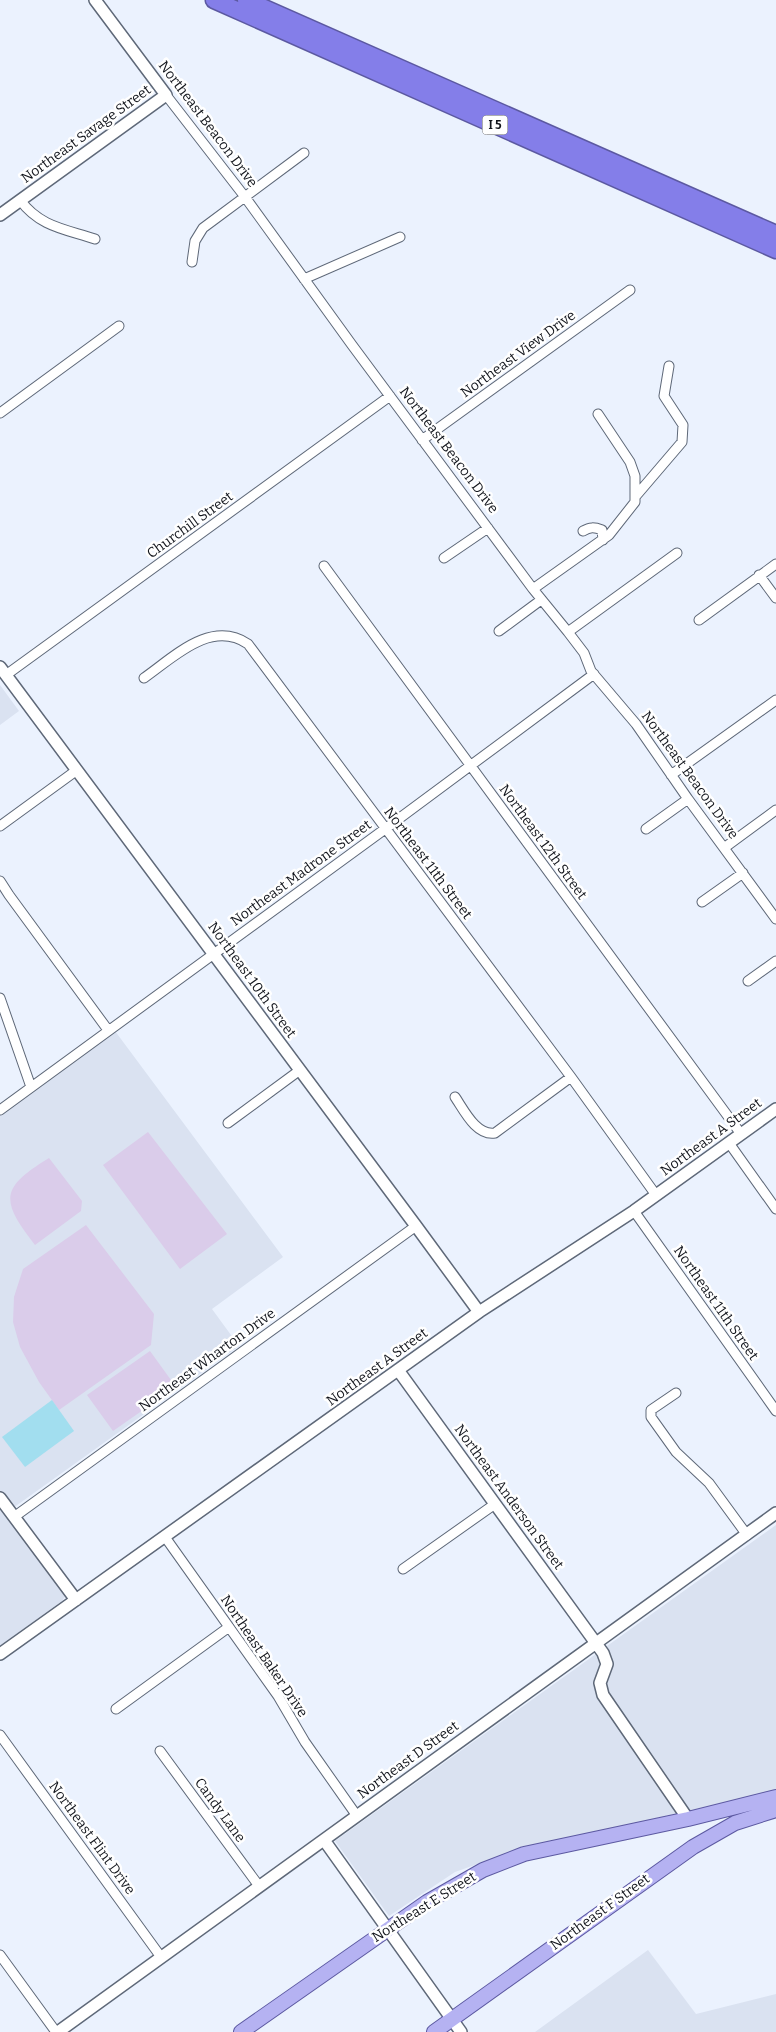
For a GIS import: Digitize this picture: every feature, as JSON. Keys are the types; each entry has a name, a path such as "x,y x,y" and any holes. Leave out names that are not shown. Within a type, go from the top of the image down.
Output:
{"highway":[{"name":"I 5","path":"214,0 776,250"},
{"name":"I 5","path":"246,0 776,234"}],"main road":[{"name":"Northeast E Street","path":"241,2032 451,1887 500,1863 532,1853 688,1820 776,1797"},
{"name":"Northeast F Street","path":"434,2032 693,1847 735,1823 776,1810"}],"street":[{"name":"Northeast Beacon Drive","path":"95,0 245,197 533,589 568,632 584,654 594,674 636,724 670,775 776,919"},
{"name":"Northeast Savage Street","path":"0,215 166,95"},
{"path":"192,262 195,241 202,228 304,153"},
{"path":"20,200 29,212 45,223 95,239"},
{"path":"304,279 400,237"},
{"name":"Northeast View Drive","path":"422,440 630,290"},
{"path":"0,413 119,326"},
{"path":"635,497 682,442 683,425 664,396 669,366"},
{"name":"Churchill Street","path":"3,671 390,396"},
{"path":"533,589 603,540 624,518 635,502 635,476 630,462 598,414"},
{"path":"583,531 590,527 602,530 603,540"},
{"path":"444,558 488,528"},
{"path":"568,632 678,553"},
{"path":"700,620 776,564"},
{"name":"Northeast 12th Street","path":"324,566 742,1134"},
{"path":"760,576 776,598"},
{"path":"499,631 542,600"},
{"name":"Northeast 11th Street","path":"144,678 201,640 224,635 233,636 241,639 255,652 571,1077 656,1195"},
{"name":"Northeast 10th Street","path":"3,671 479,1312"},
{"name":"Northeast Madrone Street","path":"0,1110 594,674"},
{"path":"670,775 776,700"},
{"path":"0,826 76,770"},
{"path":"646,830 688,799"},
{"path":"724,848 776,810"},
{"path":"702,902 742,873"},
{"path":"0,881 9,896 108,1030"},
{"path":"748,981 776,961"},
{"path":"0,998 31,1087"},
{"path":"228,1123 300,1070"},
{"path":"455,1097 480,1130 487,1134 494,1133 571,1077"},
{"name":"Northeast A Street","path":"0,1654 479,1312 634,1211 776,1109"},
{"path":"729,1143 776,1209"},
{"name":"Northeast 11th Street","path":"634,1211 776,1411"},
{"name":"Northeast Wharton Drive","path":"14,1516 416,1226"},
{"name":"Northeast Anderson Street","path":"398,1370 603,1653 607,1664 600,1683 603,1695 688,1820"},
{"path":"676,1393 652,1410 651,1417 676,1452 710,1483 747,1534"},
{"path":"0,1498 76,1600"},
{"path":"403,1570 495,1504"},
{"name":"Northeast D Street","path":"57,2032 776,1513"},
{"name":"Northeast Baker Drive","path":"165,1537 278,1696 313,1754 357,1816"},
{"path":"116,1709 229,1627"},
{"name":"Northeast Flint Drive","path":"0,1735 162,1957"},
{"name":"Candy Lane","path":"160,1751 259,1886"},
{"path":"324,1840 461,2032"},
{"path":"0,1955 57,2032"}],"shaded area":[{"path":"0,685 19,711 0,725"},
{"path":"115,1031 283,1257 212,1309 239,1346 6,1513 66,1595 62,1601 0,1646 0,1115"},
{"path":"148,1132 227,1234 180,1269 103,1165"},
{"path":"49,1158 82,1201 81,1211 35,1245 16,1217 11,1206 10,1196 21,1178"},
{"path":"86,1225 154,1314 151,1345 59,1410 39,1382 20,1347 13,1322 14,1297 23,1269"},
{"path":"150,1351 176,1387 113,1431 87,1395"},
{"path":"776,1525 776,1790 506,1854 455,1872 389,1916 335,1841"},
{"path":"648,1950 696,2014 776,1994 776,2032 535,2032"}],"water":[{"path":"52,1400 74,1431 25,1467 2,1437"}]}
